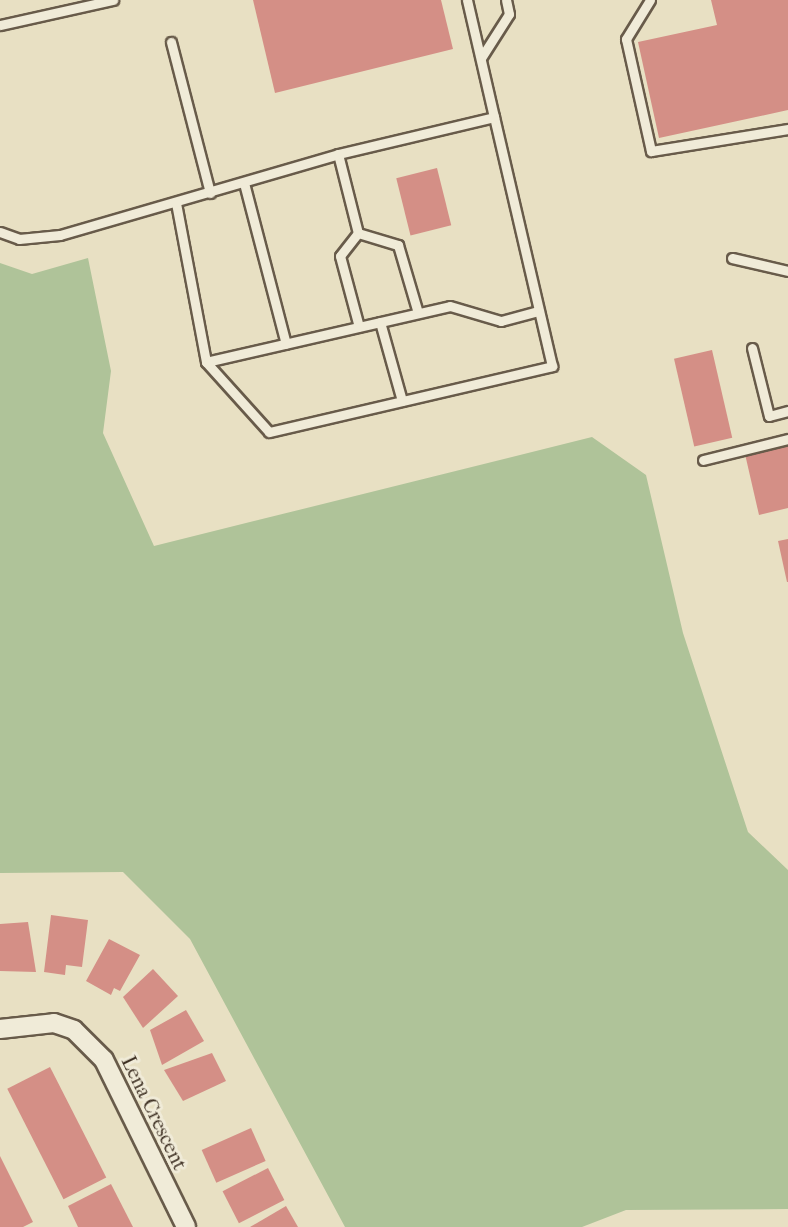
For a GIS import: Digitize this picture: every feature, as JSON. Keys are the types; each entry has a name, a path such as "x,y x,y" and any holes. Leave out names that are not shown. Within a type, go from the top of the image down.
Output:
{"street":[{"name":"Lena Crescent","path":"0,1029 54,1023 74,1030 104,1060 186,1227"}],"lane":[{"path":"0,25 113,0"},
{"path":"176,203 206,362 269,432 552,366 467,0"},
{"path":"481,58 509,14 506,0"},
{"path":"650,0 626,39 651,151 788,129"},
{"path":"171,42 210,193"},
{"path":"0,232 19,239 60,235 338,154 494,117"},
{"path":"338,154 358,233"},
{"path":"244,183 286,344"},
{"path":"358,233 398,245 418,313"},
{"path":"358,233 340,256 359,327"},
{"path":"732,258 788,271"},
{"path":"206,362 450,306 501,321 539,310"},
{"path":"380,322 402,401"},
{"path":"752,348 769,416 788,411"},
{"path":"703,460 788,439"}],"green space":[{"path":"88,258 111,371 103,433 154,546 592,437 646,475 683,633 748,832 788,870 788,1209 626,1210 582,1227 345,1227 190,939 123,872 0,873 0,263 32,274"}],"building":[{"path":"253,0 441,0 453,49 275,93"},
{"path":"711,0 788,0 788,110 659,138 638,42 717,25"},
{"path":"437,168 451,225 411,235 396,178"},
{"path":"712,350 732,438 694,446 674,359"},
{"path":"788,446 788,508 759,515 745,454"},
{"path":"788,539 788,582 787,582 778,541"},
{"path":"51,915 88,920 82,967 66,965 65,975 44,972"},
{"path":"28,922 36,972 0,971 0,924"},
{"path":"109,939 140,955 120,991 114,988 111,995 86,981"},
{"path":"153,969 178,996 143,1028 123,997"},
{"path":"186,1010 204,1041 162,1065 150,1030"},
{"path":"212,1053 226,1081 183,1101 164,1070"},
{"path":"50,1067 106,1177 64,1199 7,1089"},
{"path":"251,1128 266,1161 216,1183 202,1150"},
{"path":"0,1156 33,1222 23,1227 0,1227"},
{"path":"268,1168 284,1200 239,1223 223,1191"},
{"path":"111,1184 133,1227 78,1227 68,1206"},
{"path":"286,1206 298,1227 250,1227"}]}
